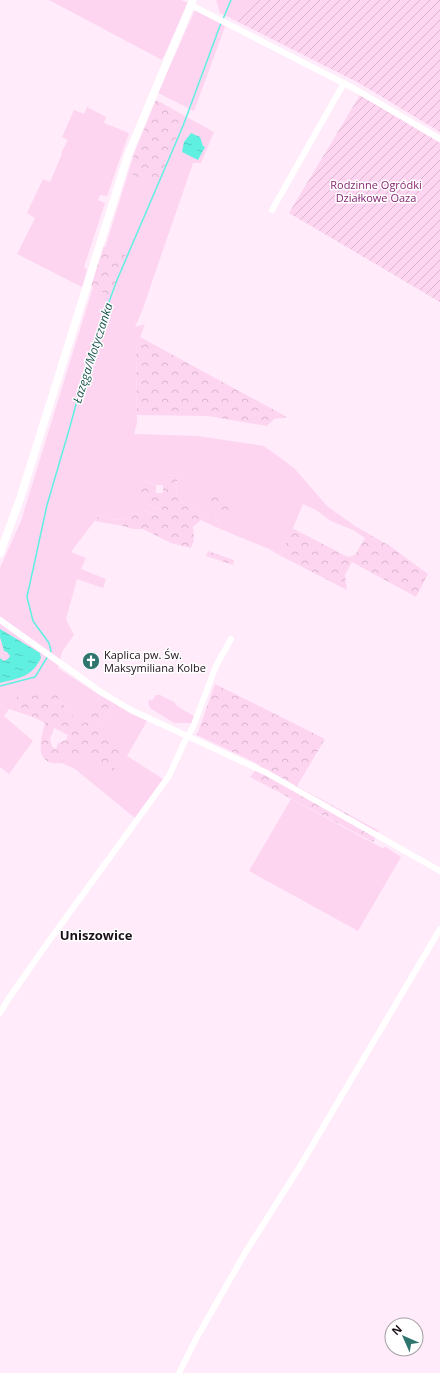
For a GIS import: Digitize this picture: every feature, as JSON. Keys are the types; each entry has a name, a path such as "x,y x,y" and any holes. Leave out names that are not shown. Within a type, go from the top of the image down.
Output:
{"street":[{"path":"0,553 20,499 128,155 192,2 227,23 344,83 440,139"},
{"path":"272,210 344,83"},
{"path":"0,620 101,692 131,710 267,774 440,871"},
{"path":"0,1013 46,945 169,776 193,727 214,672 231,639"},
{"path":"179,1373 196,1339 245,1253 302,1162 440,929"}],"green space":[{"path":"49,0 181,0 188,3 162,60"},
{"path":"216,0 250,0 238,22 220,13"},
{"path":"250,0 440,0 440,132 359,83 238,22"},
{"path":"195,10 226,24 194,111 158,93"},
{"name":"Rodzinne Ogródki Działkowe Oaza","path":"360,95 440,143 440,302 289,213"},
{"path":"156,100 214,132 201,163 193,163 142,311 135,327 145,324 136,349 137,423 134,434 198,436 264,446 294,468 327,506 355,526 353,530 331,521 316,510 303,504 281,556 269,549 218,528 220,522 189,508 177,498 176,486 178,476 163,475 164,485 156,485 142,480 144,496 147,504 163,510 160,515 142,511 125,519 111,519 99,515 71,552 86,558 81,569 106,579 103,588 77,579 66,619 74,635 62,652 58,668 101,696 83,725 71,715 56,693 17,698 4,716 33,741 9,774 0,767 0,568 21,521 134,154"},
{"path":"156,100 185,117 157,186 129,173 134,154"},
{"path":"87,107 106,117 104,123 129,133 107,196 100,195 98,200 105,203 84,267 87,270 82,287 17,254 35,218 27,213 43,179 50,182 62,154 61,153 68,140 62,137 74,110 84,114"},
{"path":"103,246 127,256 111,297 90,285"},
{"path":"140,337 287,417 274,419 267,426 208,416 137,415 136,349"},
{"path":"163,475 178,476 176,486 177,498 189,508 220,522 218,528 201,520 193,527 194,540 191,548 171,543 143,529 134,529 95,521 99,515 111,519 125,519 142,511 160,515 163,510 147,504 144,496 132,494 128,485 135,486 141,480 156,485 156,493 163,493"},
{"path":"211,495 231,505 229,514 206,504"},
{"path":"355,526 390,546 428,574 416,597 352,562 345,575 347,590 281,556 292,528 348,557 355,555 365,538 353,530"},
{"path":"208,551 234,560 233,565 206,556"},
{"path":"215,684 325,739 297,786 379,831 373,842 250,777 260,765 197,735"},
{"path":"41,691 56,693 64,706 83,724 101,696 114,703 100,725 98,734 125,755 112,772 80,751 77,760 69,760 68,755 63,756 62,763 49,762 42,755 41,750 41,739 45,723 33,717 9,709 17,697","holes":["54,728 68,735 66,740 58,743 56,749 52,747 50,739"]},
{"path":"156,695 160,695 174,702 177,706 195,717 192,724 174,723 150,708 148,703 150,699 152,701"},
{"path":"114,703 147,721 127,756 163,779 135,818 75,769 62,763 63,756 80,750 113,772 109,743 97,734 100,725"},
{"path":"291,799 382,848 386,847 401,857 358,931 249,871"}],"water":[{"path":"191,133 200,137 203,146 205,147 198,160 182,152 184,142"},
{"path":"0,629 40,653 41,658 29,673 19,678 0,683 0,658 4,661 10,656 4,651 0,637"}],"waterway":[{"name":"Łazęga/Motyczanka","path":"223,19 231,0"},
{"name":"Łazęga/Motyczanka","path":"50,653 49,643 33,621 27,597 47,505 90,354 117,280 183,126 221,23"},
{"name":"Łazęga/Motyczanka","path":"0,686 35,677 48,656"}],"place":[{"name":"Kaplica pw. Św. Maksymiliana Kolbe","path":"91,661"}],"district":[{"name":"Uniszowice","path":"96,935"}]}
